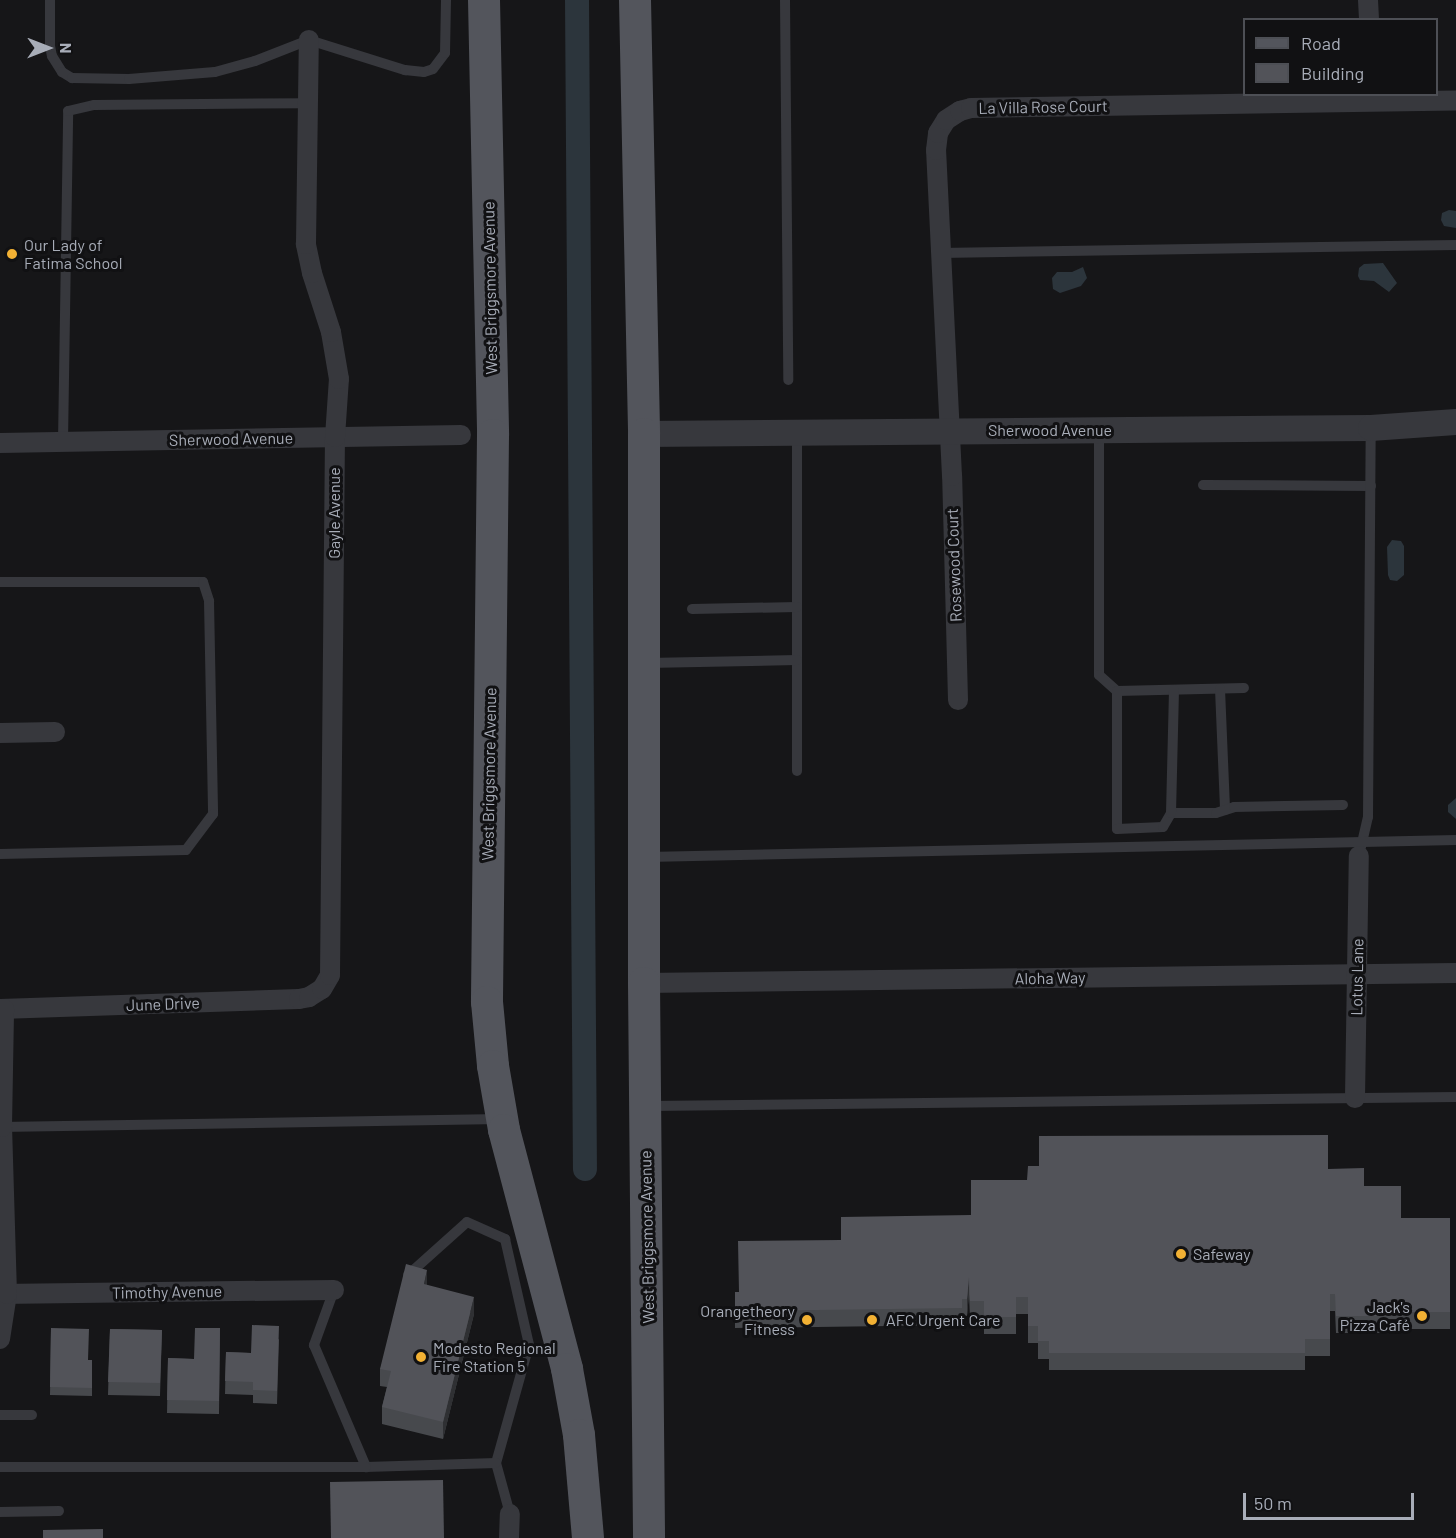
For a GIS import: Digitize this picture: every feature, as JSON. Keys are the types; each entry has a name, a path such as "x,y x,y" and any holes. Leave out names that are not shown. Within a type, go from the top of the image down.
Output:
{"main road":[{"name":"West Briggsmore Avenue","path":"484,0 493,435 487,1002 493,1066 502,1119 567,1369 579,1435 588,1538"},
{"name":"West Briggsmore Avenue","path":"635,0 644,434 644,983 649,1538"}],"street":[{"path":"1368,0 1369,18"},
{"name":"Gayle Avenue","path":"309,40 305,230 308,258 331,332 339,380 335,437 331,965 330,975 322,989"},
{"name":"La Villa Rose Court","path":"948,431 937,141 938,133 946,120 960,111 971,108 1372,98 1456,100"},
{"name":"Sherwood Avenue","path":"644,434 1371,428 1456,422"},
{"name":"Rosewood Court","path":"948,431 952,476 958,700"},
{"name":"Sherwood Avenue","path":"0,443 461,435"},
{"path":"0,733 56,732"},
{"name":"Lotus Lane","path":"1354,1098 1361,849"},
{"name":"Aloha Way","path":"644,983 1456,973"},
{"name":"June Drive","path":"2,1009 300,999 309,997 322,989"},
{"path":"0,1338 3,1294 2,1009"},
{"name":"Timothy Avenue","path":"3,1294 334,1290"},
{"path":"509,1538 510,1514"}],"lane":[{"path":"50,0 52,56 62,72 72,78 129,79 216,72 255,61 309,40 405,70 424,72 432,69 445,53 447,44 446,0"},
{"path":"785,0 788,380"},
{"path":"63,442 68,111 94,105 308,103"},
{"path":"940,254 1456,245"},
{"path":"1361,849 1368,817 1371,428"},
{"path":"1099,430 1099,675 1117,691 1244,688"},
{"path":"797,432 797,771"},
{"path":"1203,484 1371,486"},
{"path":"0,582 203,582 209,601 213,814 186,850 0,854"},
{"path":"692,609 797,607"},
{"path":"644,663 797,660"},
{"path":"1220,689 1225,810"},
{"path":"1117,691 1117,829 1163,827 1171,813 1174,690"},
{"path":"1171,813 1216,813 1234,807 1343,805"},
{"path":"645,857 1361,849 1456,840"},
{"path":"646,1106 1456,1097"},
{"path":"1,1127 502,1119"},
{"path":"403,1279 467,1222 505,1239 529,1345 496,1463 510,1514"},
{"path":"334,1290 314,1345 366,1467"},
{"path":"0,1415 32,1415"},
{"path":"0,1467 168,1469 496,1463"},
{"path":"0,1512 58,1511"}],"shaded area":[{"path":"1449,210 1456,211 1456,228 1444,226 1441,220 1442,213"},
{"path":"1383,263 1397,283 1389,292 1374,281 1360,280 1358,276 1359,268 1364,264"},
{"path":"1083,267 1087,278 1081,286 1060,293 1053,289 1052,278 1057,272 1072,272"},
{"path":"1392,540 1401,541 1404,546 1404,575 1397,581 1390,580 1388,575 1387,547"},
{"path":"1456,798 1456,819 1448,812 1448,805"}],"building":[{"path":"1328,1135 1328,1169 1364,1168 1364,1186 1401,1186 1401,1218 1450,1218 1450,1312 1398,1312 1398,1302 1385,1302 1385,1316 1336,1316 1335,1294 1330,1294 1330,1339 1305,1339 1305,1353 1049,1353 1049,1341 1038,1341 1038,1326 1028,1326 1028,1297 1016,1297 1016,1317 984,1317 984,1301 970,1301 969,1277 967,1299 962,1299 962,1308 735,1311 735,1292 739,1292 738,1241 841,1240 841,1217 971,1215 971,1180 1027,1180 1028,1166 1039,1166 1039,1136"},
{"path":"406,1264 427,1270 424,1284 474,1297 443,1422 382,1407 391,1371 380,1369"},
{"path":"252,1325 279,1326 277,1391 253,1390 253,1382 225,1381 226,1352 251,1353"},
{"path":"51,1328 89,1329 88,1360 92,1360 92,1388 50,1387"},
{"path":"195,1328 220,1328 219,1401 167,1400 168,1358 194,1359"},
{"path":"110,1329 162,1330 160,1383 108,1382"},
{"path":"443,1480 444,1538 331,1538 330,1482"},
{"path":"103,1529 103,1538 43,1538 43,1530"}],"waterway":[{"path":"577,0 585,1169"}],"place":[{"name":"Our Lady of Fatima School","path":"12,254"},
{"name":"Safeway","path":"1181,1254"},
{"name":"Jack's Pizza Café","path":"1422,1316"},
{"name":"Orangetheory Fitness","path":"807,1320"},
{"name":"AFC Urgent Care","path":"872,1320"},
{"name":"Modesto Regional Fire Station 5","path":"421,1357"}]}
